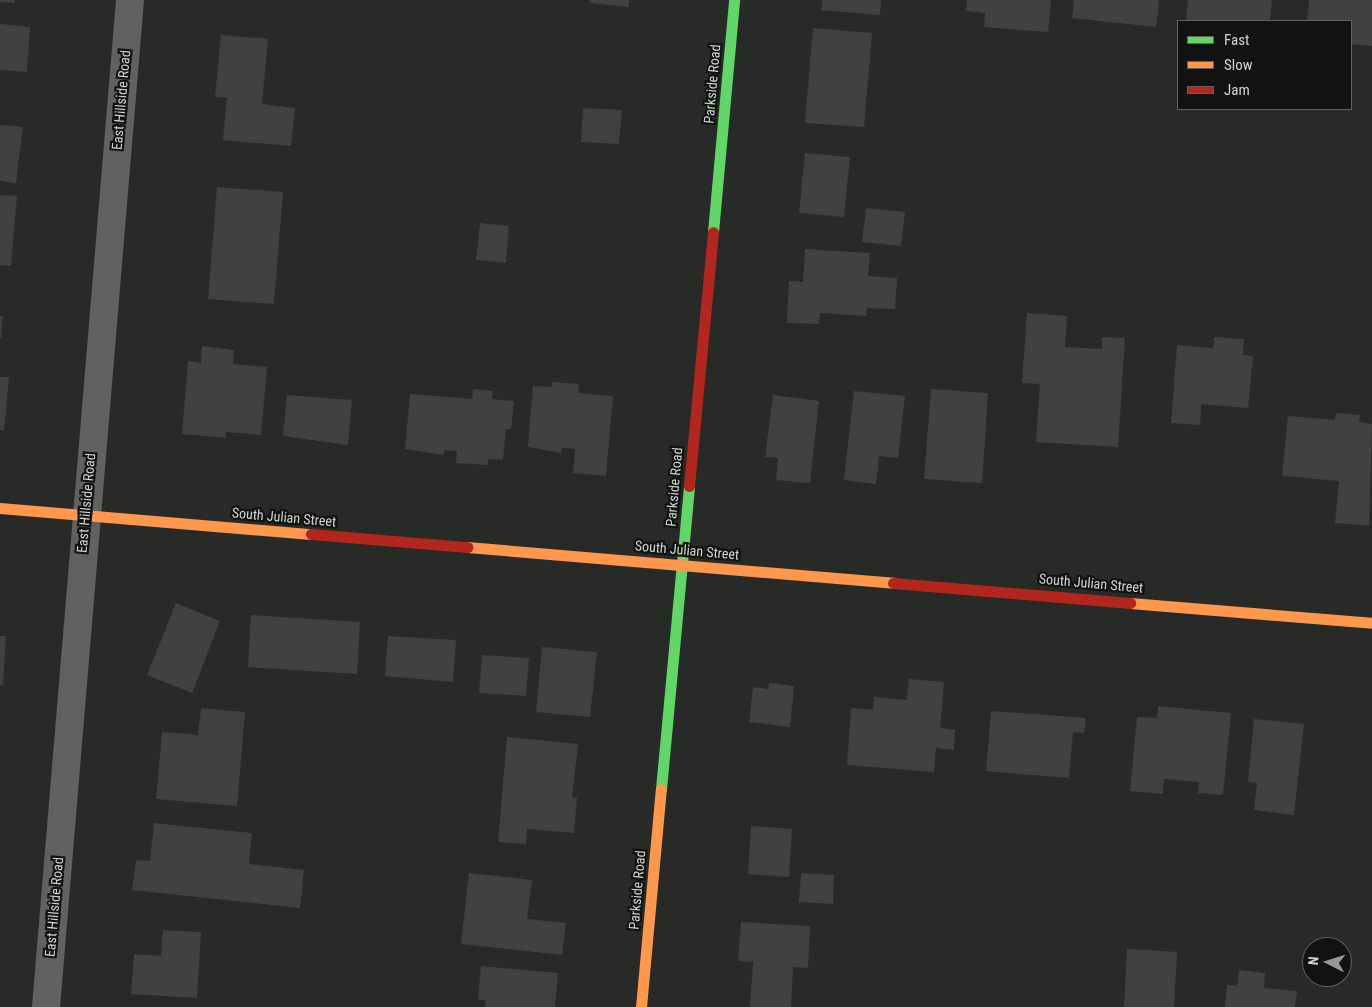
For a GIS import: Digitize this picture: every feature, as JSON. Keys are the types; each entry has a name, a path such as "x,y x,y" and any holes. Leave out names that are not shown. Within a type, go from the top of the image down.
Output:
{"street":[{"name":"East Hillside Road","path":"46,1007 85,516 130,0"},
{"name":"Parkside Road","path":"641,1007 734,0"},
{"name":"South Julian Street","path":"0,508 1372,623"}],"building":[{"path":"0,0 15,0 14,3 0,2"},
{"path":"590,0 629,0 629,7 590,3"},
{"path":"822,0 881,0 880,15 821,10"},
{"path":"967,0 1051,0 1048,32 984,27 985,13 966,11"},
{"path":"1074,0 1159,0 1156,27 1072,18"},
{"path":"1188,0 1272,0 1270,20 1186,20"},
{"path":"1309,0 1372,0 1372,46 1352,44 1352,20 1307,20"},
{"path":"0,24 30,27 27,72 0,70"},
{"path":"813,28 872,33 864,127 805,123"},
{"path":"221,35 268,39 262,104 295,108 291,146 223,140 227,98 215,97"},
{"path":"583,108 622,110 619,144 581,142"},
{"path":"0,125 23,127 16,183 0,181"},
{"path":"805,153 850,157 844,217 799,213"},
{"path":"217,187 283,192 274,304 208,299"},
{"path":"0,195 17,196 11,266 0,265"},
{"path":"866,208 905,212 901,246 862,242"},
{"path":"480,223 509,226 506,263 476,260"},
{"path":"805,249 870,253 868,276 897,278 895,309 867,308 866,316 820,313 819,324 787,323 789,281 803,282"},
{"path":"1027,313 1067,316 1065,347 1102,349 1102,337 1125,338 1118,447 1036,442 1040,384 1022,383"},
{"path":"0,316 3,316 1,338 0,338"},
{"path":"1214,337 1244,339 1243,355 1253,356 1248,408 1201,404 1200,425 1171,423 1177,345 1213,348"},
{"path":"202,346 234,350 233,364 267,367 261,435 226,432 226,438 182,434 188,361 201,363"},
{"path":"0,377 9,377 4,430 0,430"},
{"path":"552,382 579,384 578,393 613,396 606,476 573,473 575,449 562,448 561,453 528,447 533,386 552,387"},
{"path":"473,389 493,391 492,399 514,401 511,429 506,429 503,460 488,459 488,465 456,463 457,451 444,450 444,455 405,449 410,394 472,399"},
{"path":"931,389 988,393 982,483 924,479"},
{"path":"854,391 905,396 898,458 879,456 876,484 844,480"},
{"path":"287,395 352,400 348,445 283,436"},
{"path":"773,395 819,401 810,483 776,480 778,458 765,457"},
{"path":"1336,413 1360,415 1359,422 1372,424 1369,526 1335,523 1339,481 1282,476 1288,416 1335,420"},
{"path":"176,603 220,621 192,693 147,675"},
{"path":"251,615 360,622 357,674 248,667"},
{"path":"0,636 6,636 3,685 0,685"},
{"path":"388,636 456,640 453,682 385,676"},
{"path":"542,647 597,652 590,717 536,712"},
{"path":"482,655 529,658 526,696 479,693"},
{"path":"909,679 944,682 940,728 955,730 954,750 936,748 934,772 847,765 851,708 873,710 874,697 907,700"},
{"path":"769,683 794,686 790,727 749,722 753,687 768,689"},
{"path":"1158,706 1231,713 1223,795 1198,793 1199,782 1164,779 1163,794 1130,791 1137,717 1157,718"},
{"path":"201,708 245,712 237,806 156,799 162,732 198,735"},
{"path":"991,711 1086,718 1084,733 1073,732 1069,778 986,771"},
{"path":"1254,719 1304,724 1294,815 1254,810 1257,783 1248,782"},
{"path":"507,737 578,744 572,797 577,798 574,833 527,829 526,844 498,842"},
{"path":"154,823 252,833 249,864 304,870 300,908 132,890 136,860 150,861"},
{"path":"751,826 792,829 789,877 748,874"},
{"path":"469,873 532,880 527,919 566,923 562,955 461,944"},
{"path":"801,873 834,875 833,904 799,902"},
{"path":"741,922 810,926 808,968 793,967 791,1007 750,1007 753,962 738,961"},
{"path":"163,930 201,932 197,998 131,994 134,954 161,956"},
{"path":"1127,949 1177,952 1174,1007 1124,1007"},
{"path":"481,966 558,973 555,1007 485,1007 486,1000 478,1000"},
{"path":"1239,970 1265,973 1264,988 1297,991 1295,1007 1225,1007 1227,985 1237,986"}],"traffic: fast":[{"path":"713,232 734,0"},
{"path":"661,789 689,486"}],"traffic: slow":[{"path":"0,508 311,534"},
{"path":"467,547 893,583"},
{"path":"1130,603 1372,623"},
{"path":"641,1007 661,789"}],"traffic: jam":[{"path":"689,486 713,232"},
{"path":"311,534 467,547"},
{"path":"893,583 1130,603"}]}
